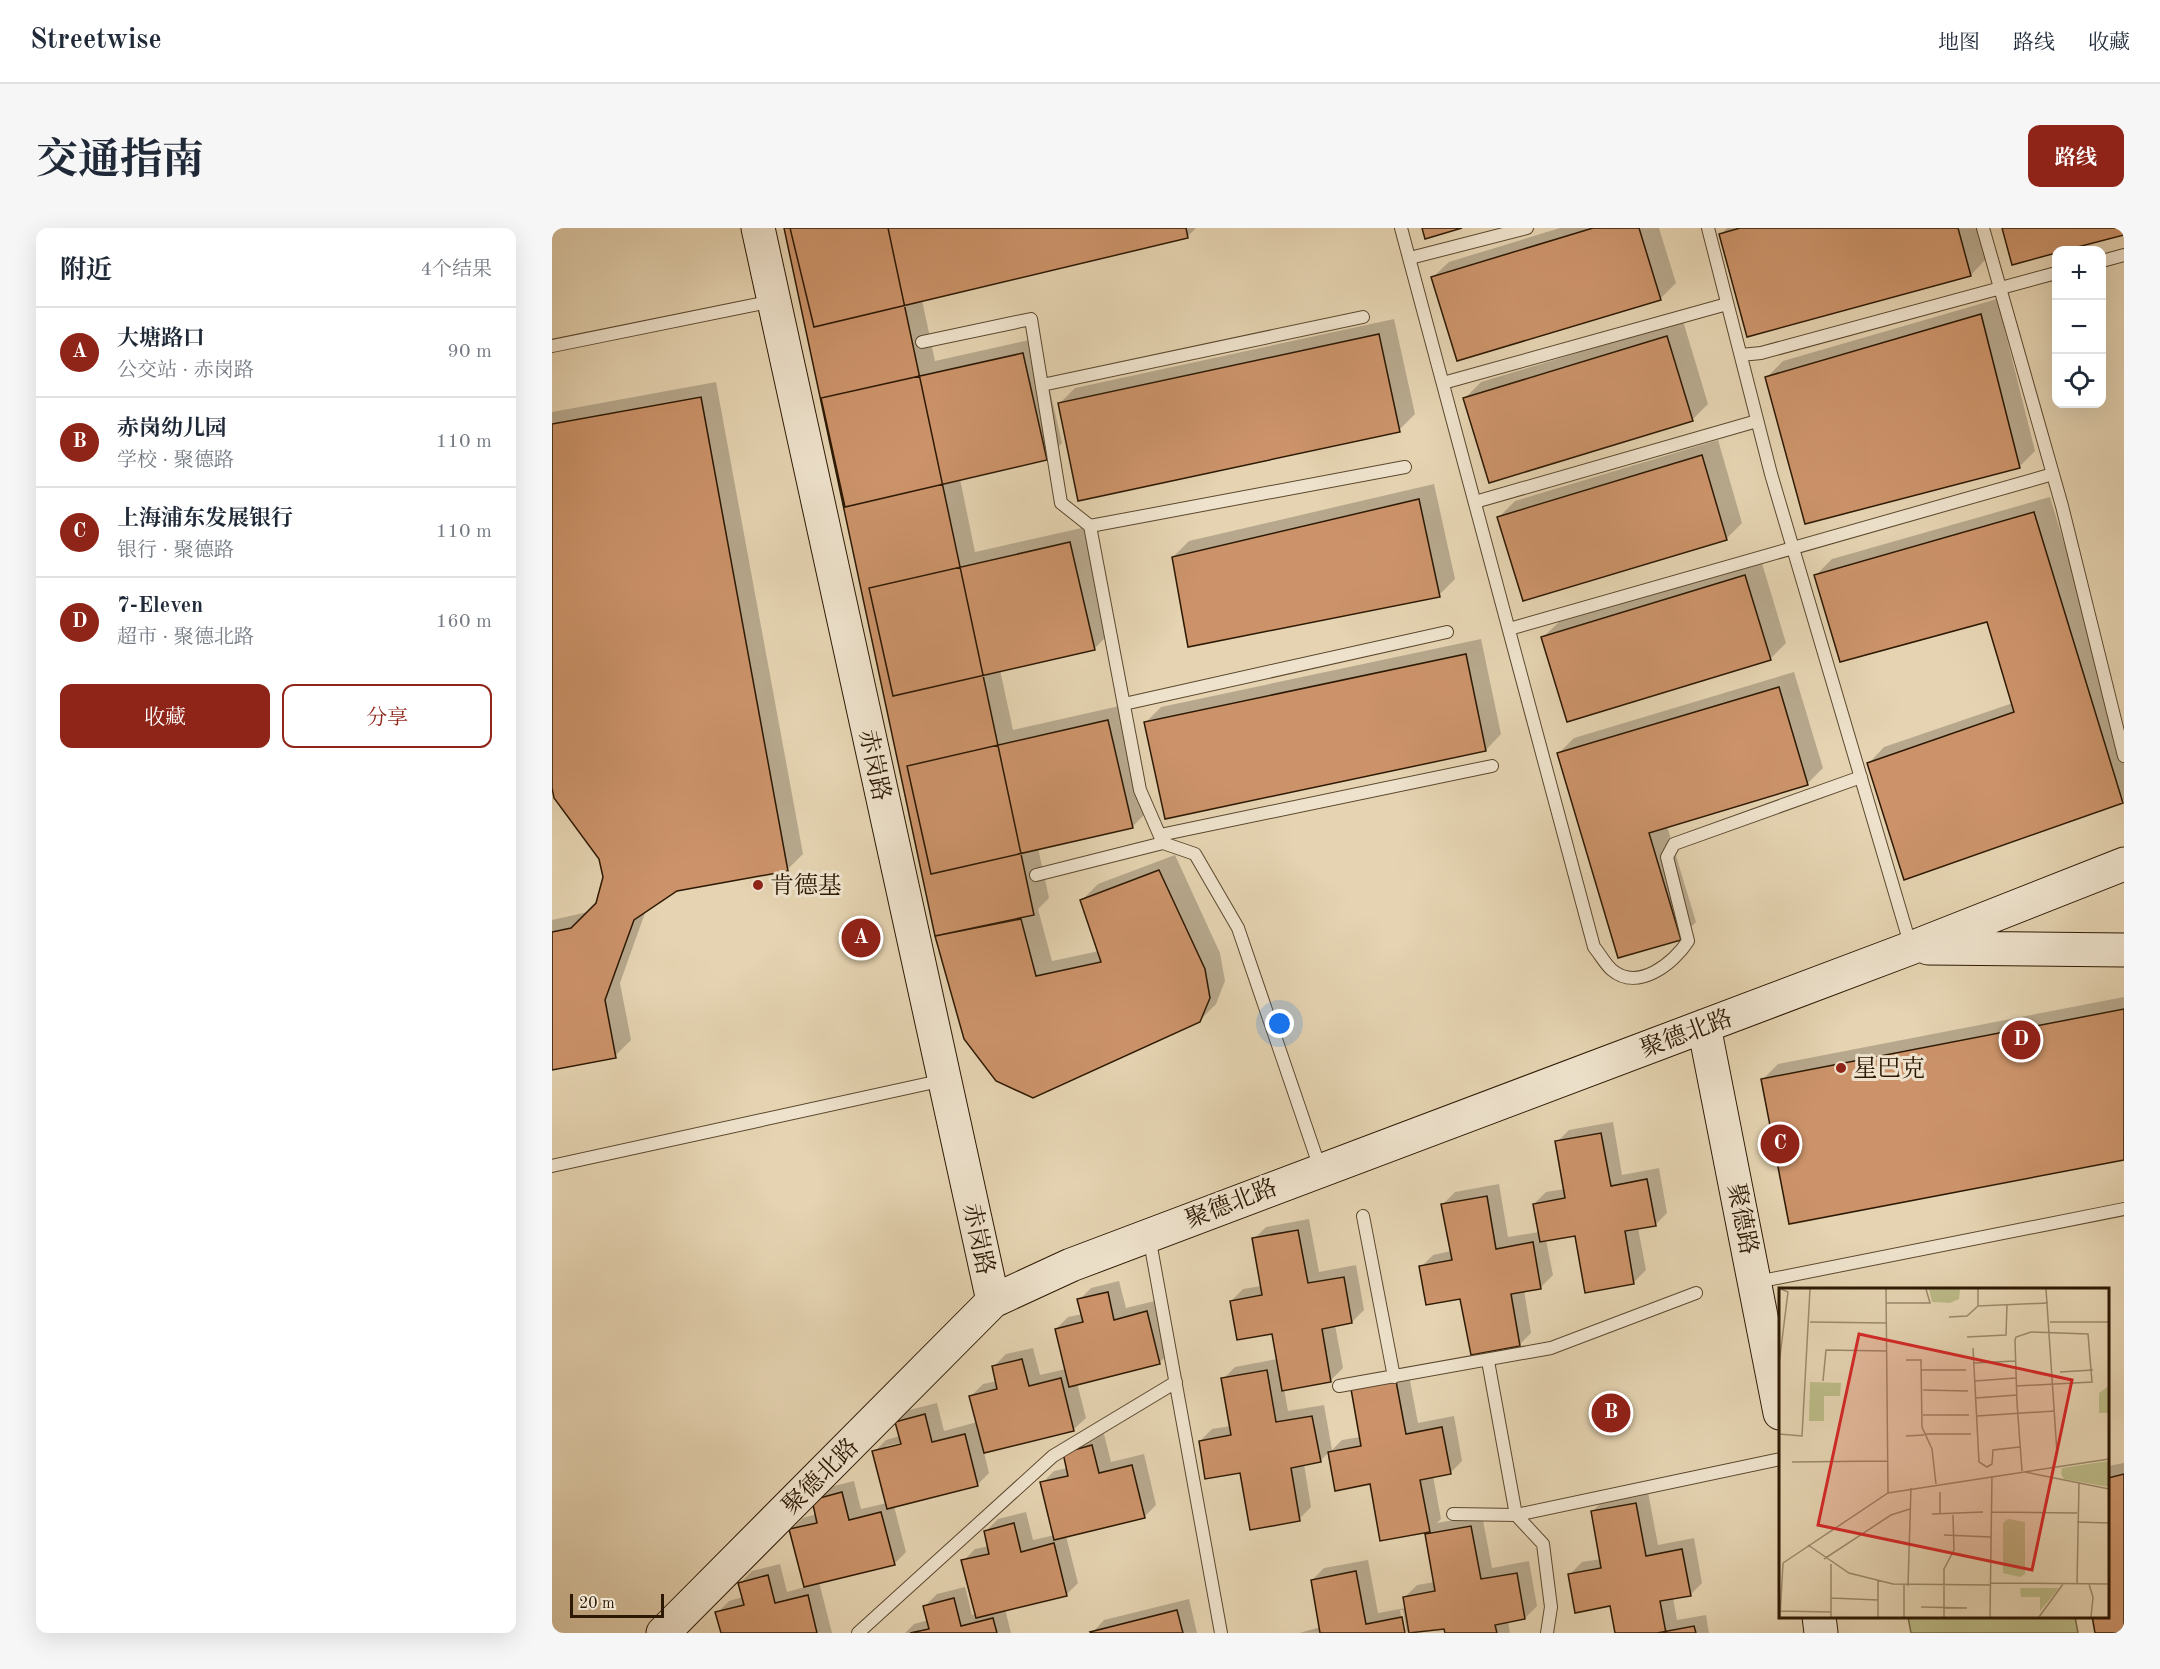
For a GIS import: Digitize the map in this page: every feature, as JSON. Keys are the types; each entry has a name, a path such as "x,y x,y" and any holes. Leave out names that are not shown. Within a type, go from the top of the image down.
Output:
{"street":[{"name":"赤岗路","path":"758,228 993,1301"},
{"name":"聚德北路","path":"663,1633 993,1301 1071,1265 1149,1234 1911,948 2124,864"},
{"name":"聚德北路","path":"1911,948 2124,950"},
{"name":"聚德路","path":"1704,1026 1779,1408"},
{"path":"1819,1618 1821,1633"}],"lane":[{"path":"1401,228 1594,947 1613,971 1633,977 1659,972 1681,953 1688,941 1667,857 1674,844 1861,777"},
{"path":"1410,258 1527,228"},
{"path":"1708,228 1757,421 1911,948"},
{"path":"1983,228 2053,474 2124,756"},
{"path":"2106,260 2124,255"},
{"path":"1741,356 1761,353 2052,274"},
{"path":"552,346 774,301"},
{"path":"1443,383 1727,303"},
{"path":"1042,384 1363,317"},
{"path":"922,342 1031,319 1060,503 1090,526 1140,790 1161,839 1196,854 1238,928 1321,1170"},
{"path":"1475,502 1757,421"},
{"path":"1090,526 1405,467"},
{"path":"1509,629 2053,474"},
{"path":"1124,704 1447,632"},
{"path":"1036,875 1161,839 1491,766"},
{"path":"552,1166 945,1080"},
{"path":"1756,1282 2124,1209"},
{"path":"1363,1216 1394,1377"},
{"path":"1149,1234 1221,1633"},
{"path":"1339,1386 1551,1348 1696,1293"},
{"path":"1488,1361 1516,1515 1543,1544 1551,1607 1547,1633"},
{"path":"858,1633 1053,1456 1176,1382"},
{"path":"1453,1514 1516,1515 1779,1460"}],"shaded area":[{"path":"1908,1618 2075,1618 2078,1633 1911,1633"}],"building":[{"path":"784,228 888,228 1034,915 935,936"},
{"path":"790,228 1186,228 1188,238 814,327"},
{"path":"1422,228 1462,228 1425,239"},
{"path":"1593,228 1639,228 1661,300 1457,361 1431,277"},
{"path":"1740,228 1958,228 1971,276 1747,337 1719,234"},
{"path":"2002,228 2124,228 2124,235 2081,246 2052,246 2052,254 2012,265"},
{"path":"1981,314 2020,468 1805,524 1765,377"},
{"path":"1379,334 1400,432 1078,501 1058,403"},
{"path":"1667,336 1693,421 1489,483 1463,398"},
{"path":"1023,353 1047,460 845,507 821,398"},
{"path":"701,397 788,871 677,891 634,920 605,1000 616,1058 552,1070 552,932 571,928 596,903 603,877 599,859 554,798 552,788 552,424"},
{"path":"1702,455 1727,540 1523,601 1497,517"},
{"path":"1419,499 1440,597 1188,647 1172,557"},
{"path":"2034,512 2123,803 1904,880 1867,763 2014,712 1987,622 1840,662 1814,575"},
{"path":"1070,542 1095,650 893,696 869,588"},
{"path":"1745,575 1771,660 1567,722 1541,637"},
{"path":"1466,654 1486,751 1165,819 1144,722"},
{"path":"1779,687 1808,785 1649,833 1681,940 1618,958 1557,753"},
{"path":"1108,720 1133,828 931,874 907,766"},
{"path":"1159,870 1205,969 1210,998 1200,1022 1033,1098 996,1081 964,1039 935,936 1021,919 1036,976 1101,962 1080,900"},
{"path":"2124,1009 2124,1160 1789,1224 1761,1079"},
{"path":"1601,1133 1611,1186 1647,1179 1656,1226 1625,1231 1634,1284 1585,1293 1575,1236 1540,1242 1533,1204 1565,1198 1555,1141"},
{"path":"1487,1196 1496,1249 1533,1242 1541,1289 1511,1294 1520,1346 1471,1355 1460,1299 1426,1305 1419,1266 1452,1260 1441,1204"},
{"path":"1298,1230 1308,1283 1344,1277 1352,1323 1322,1329 1331,1382 1282,1391 1272,1334 1237,1340 1230,1301 1262,1295 1252,1238"},
{"path":"1108,1292 1114,1320 1147,1311 1160,1364 1069,1387 1055,1329 1083,1322 1077,1299"},
{"path":"1022,1359 1029,1386 1061,1378 1074,1431 984,1453 969,1396 997,1389 992,1366"},
{"path":"1267,1370 1276,1422 1312,1416 1321,1462 1291,1468 1300,1521 1250,1530 1240,1473 1205,1479 1199,1441 1231,1435 1221,1378"},
{"path":"1396,1381 1406,1434 1442,1427 1451,1474 1420,1480 1430,1532 1380,1541 1370,1484 1335,1491 1328,1452 1361,1446 1351,1389"},
{"path":"925,1414 932,1442 965,1434 978,1486 887,1509 872,1451 901,1444 895,1422"},
{"path":"1092,1445 1099,1473 1132,1465 1145,1518 1054,1540 1040,1482 1068,1476 1063,1453"},
{"path":"2124,1474 2124,1633 2095,1633 2092,1618 2109,1618 2109,1478"},
{"path":"842,1492 849,1520 881,1512 895,1565 804,1587 789,1529 817,1523 812,1500"},
{"path":"1636,1503 1646,1556 1682,1549 1691,1596 1660,1601 1666,1633 1615,1633 1610,1606 1575,1613 1568,1574 1601,1568 1591,1511"},
{"path":"1014,1523 1021,1552 1054,1543 1067,1596 976,1618 961,1560 989,1554 984,1531"},
{"path":"1471,1526 1481,1579 1517,1573 1525,1619 1495,1625 1497,1633 1445,1633 1444,1629 1409,1633 1403,1597 1435,1591 1425,1534"},
{"path":"1356,1571 1366,1624 1402,1617 1405,1633 1320,1633 1311,1580"},
{"path":"768,1575 775,1603 808,1595 817,1633 721,1633 715,1612 744,1605 738,1583"},
{"path":"954,1598 961,1626 993,1618 997,1633 910,1633 929,1629 923,1606"},
{"path":"1177,1610 1183,1633 1090,1632"},
{"path":"1694,1626 1696,1633 1657,1633"}],"place":[{"name":"肯德基","path":"758,885"},
{"name":"大塘路口","path":"861,938"},
{"name":"7-Eleven","path":"2021,1040"},
{"name":"星巴克","path":"1841,1068"},
{"name":"上海浦东发展银行","path":"1780,1144"},
{"name":"赤岗幼儿园","path":"1611,1413"}]}
